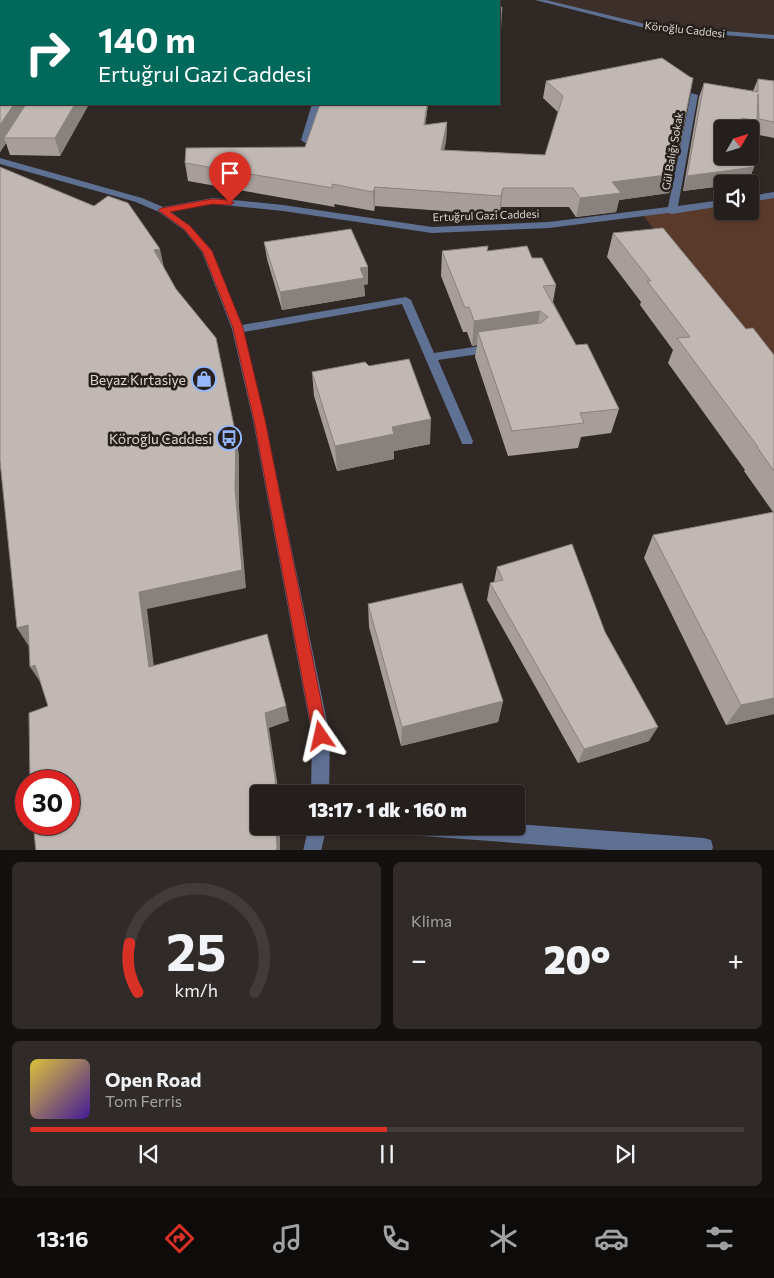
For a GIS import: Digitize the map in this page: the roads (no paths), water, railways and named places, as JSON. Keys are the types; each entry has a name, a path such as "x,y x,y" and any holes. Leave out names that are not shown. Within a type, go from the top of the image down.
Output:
{"street":[{"name":"Köroğlu Caddesi","path":"540,0 650,27 774,37"},
{"name":"Gül Balığı Sokak","path":"672,210 694,95"},
{"path":"304,140 316,105"},
{"path":"2,158 139,200 162,210 187,228 208,251 238,328 259,420 321,736 320,785"},
{"path":"759,198 774,195"},
{"name":"Ertuğrul Gazi Caddesi","path":"162,210 212,201 283,208 432,230 549,225 714,204"},
{"path":"238,328 406,300 467,441"},
{"path":"431,357 507,346"},
{"path":"525,834 704,847"},
{"path":"312,850 316,835"}],"place":[{"name":"Beyaz Kırtasiye","path":"204,379"},
{"name":"Köroğlu Caddesi","path":"229,438"}]}
